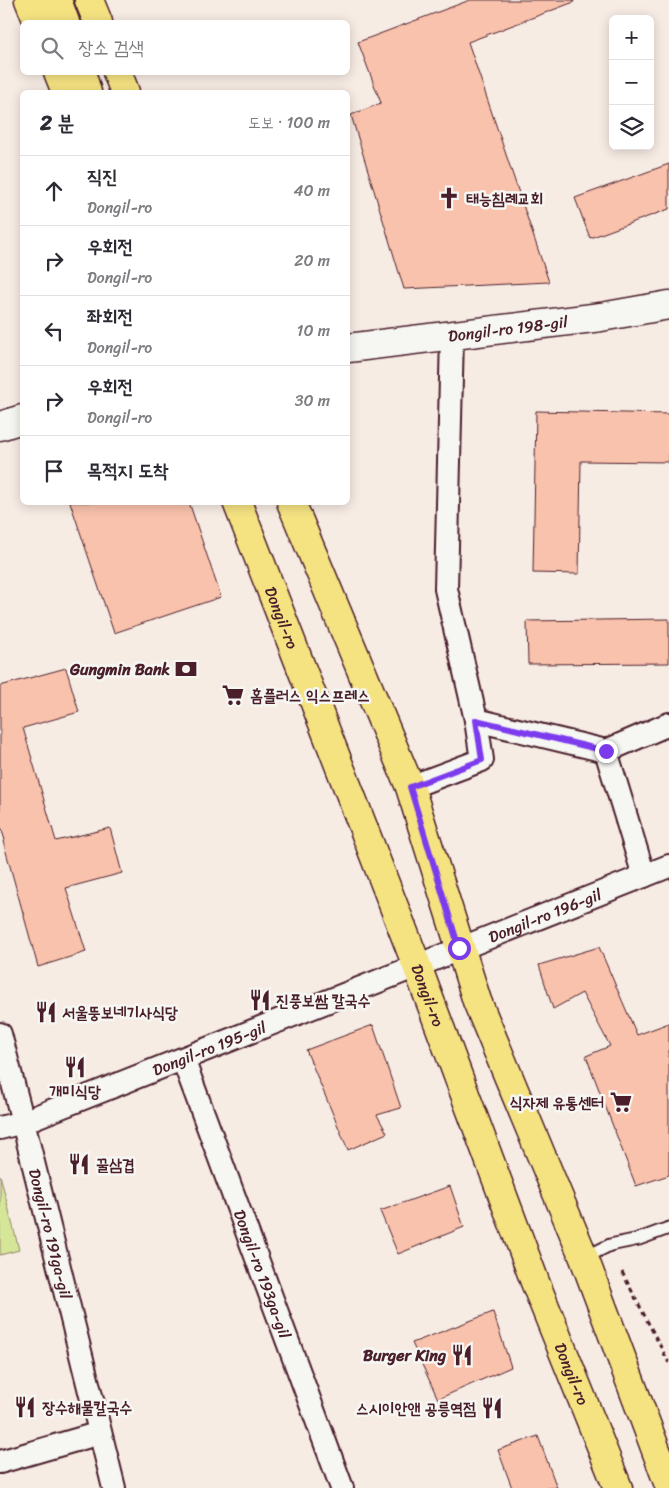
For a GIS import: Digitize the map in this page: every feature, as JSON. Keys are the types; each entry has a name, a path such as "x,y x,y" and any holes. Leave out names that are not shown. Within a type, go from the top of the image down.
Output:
{"main road":[{"path":"29,0 37,20"},
{"path":"57,0 64,20"},
{"path":"89,0 97,20"},
{"path":"102,0 109,20"},
{"path":"59,75 65,90"},
{"path":"82,75 86,90"},
{"path":"118,75 124,90"},
{"path":"127,75 131,90"},
{"name":"Dongil-ro","path":"237,505 417,966 535,1282 618,1488"},
{"path":"292,505 410,787 477,1001 584,1258 669,1484"}],"street":[{"name":"Dongil-ro 198-gil","path":"350,348 601,317 669,305"},
{"path":"410,787 482,760 476,720 446,589 452,335"},
{"path":"0,426 20,420"},
{"path":"476,720 606,751 669,724"},
{"path":"606,751 644,876"},
{"name":"Dongil-ro 196-gil","path":"417,966 669,866"},
{"name":"Dongil-ro 195-gil","path":"0,1128 23,1122 417,966"},
{"name":"Dongil-ro 191ga-gil","path":"0,1034 114,1488"},
{"name":"Dongil-ro 193ga-gil","path":"183,1059 342,1488"},
{"path":"0,1462 100,1433"},
{"path":"661,1488 669,1484"}],"lane":[{"path":"584,1258 610,1245 639,1239 669,1228"}],"path":[{"path":"622,1272 669,1363"}],"green space":[{"path":"0,1175 19,1250 0,1255"}],"building":[{"name":"태능침례교회","path":"470,0 573,0 574,2 468,42 549,282 404,289 351,115 381,103 358,42"},
{"path":"669,164 669,209 590,238 575,198"},
{"path":"536,411 669,414 669,462 581,461 579,574 533,573"},
{"path":"71,505 190,505 221,597 114,633"},
{"path":"669,619 669,663 528,664 527,621"},
{"path":"66,668 79,712 23,728 56,841 110,828 122,873 66,888 86,952 38,967 0,825 0,686"},
{"path":"599,947 637,1035 669,1023 669,1175 636,1186 586,1056 610,1046 582,993 553,1009 539,965"},
{"path":"373,1025 401,1108 377,1115 387,1133 348,1150 306,1050"},
{"path":"450,1186 464,1227 398,1254 380,1211"},
{"name":"Burger King","path":"493,1312 511,1367 438,1399 412,1343"},
{"path":"538,1436 557,1488 512,1488 498,1450"}],"place":[{"name":"태능침례교회","path":"449,198"},
{"name":"Gungmin Bank","path":"186,669"},
{"name":"홈플러스 익스프레스","path":"233,695"},
{"name":"진풍보쌈 칼국수","path":"260,1000"},
{"name":"서울뚱보네기사식당","path":"46,1012"},
{"name":"개미식당","path":"75,1067"},
{"name":"식자제 유통센터","path":"621,1102"},
{"name":"꿀삼겹","path":"79,1164"},
{"name":"Burger King","path":"462,1355"},
{"name":"장수해물칼국수","path":"25,1407"},
{"name":"스시이안앤 공릉역점","path":"492,1408"}],"route":[{"path":"459,948 410,787 482,760 476,720 606,751"}]}
